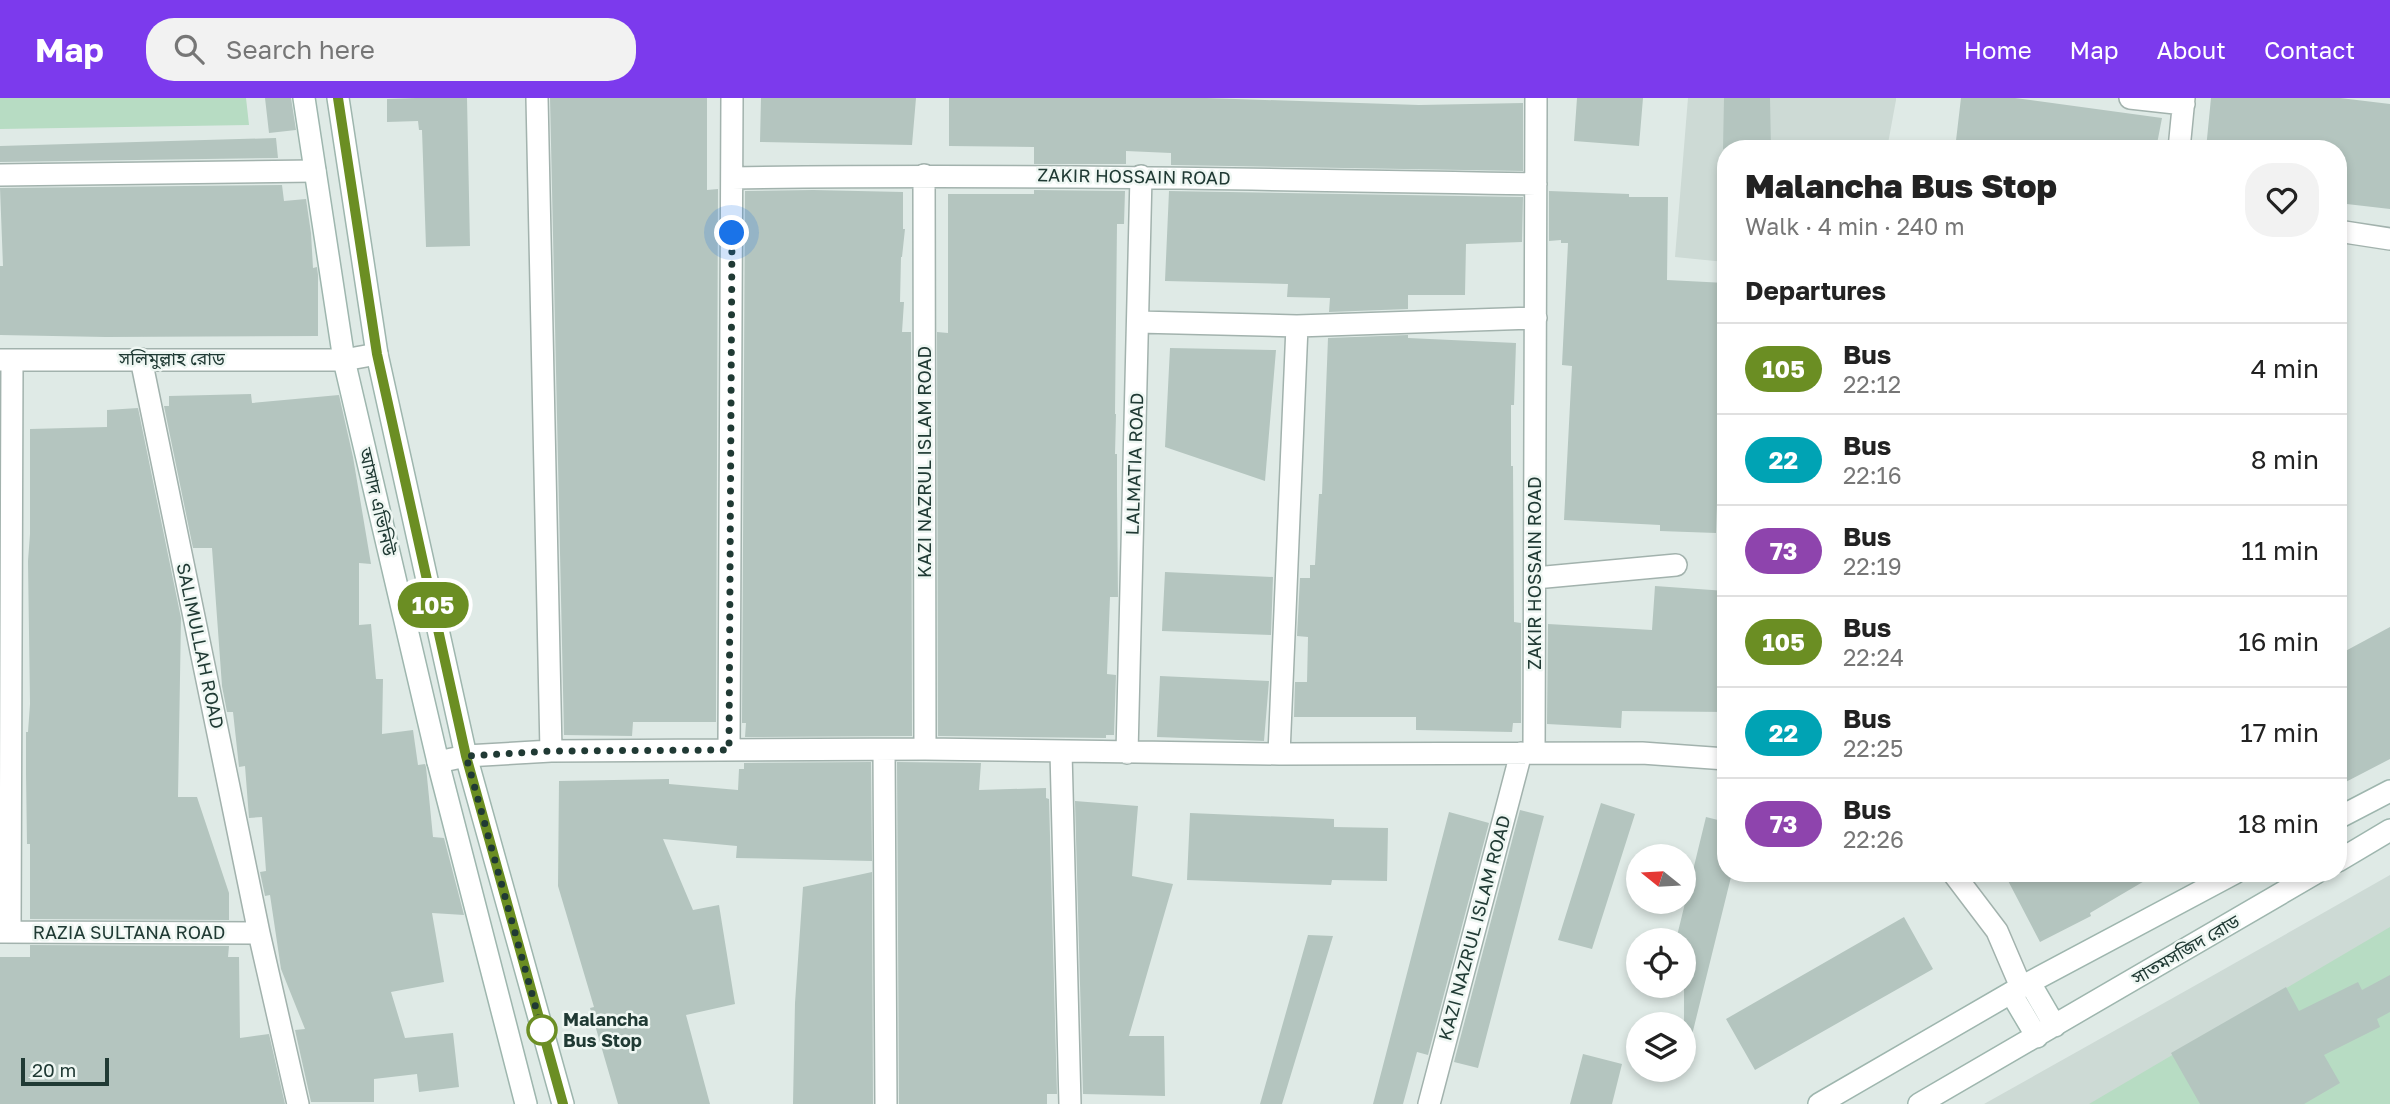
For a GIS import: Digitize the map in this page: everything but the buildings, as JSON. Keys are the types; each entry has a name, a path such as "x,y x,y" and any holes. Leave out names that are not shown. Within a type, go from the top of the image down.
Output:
{"street":[{"name":"আসাদ এভিনিউ","path":"304,98 344,360 438,762 526,1104"},
{"name":"আসাদ এভিনিউ","path":"338,98 377,354 466,756 563,1104"},
{"path":"537,98 551,751"},
{"path":"729,750 732,98"},
{"name":"ZAKIR HOSSAIN ROAD","path":"1528,752 1535,578 1536,98"},
{"path":"2130,98 2184,101 2180,140"},
{"path":"0,175 315,171"},
{"name":"KAZI NAZRUL ISLAM ROAD","path":"924,175 925,749"},
{"name":"ZAKIR HOSSAIN ROAD","path":"732,178 1141,176 1536,184"},
{"name":"LALMATIA ROAD","path":"1127,753 1141,176"},
{"path":"2347,232 2390,239"},
{"path":"1138,322 1297,326 1536,318"},
{"path":"1279,754 1297,326"},
{"name":"সলিমুল্লাহ রোড","path":"6,360 344,360 377,354"},
{"name":"SALIMULLAH ROAD","path":"141,359 259,933 298,1104"},
{"path":"5,932 6,360"},
{"path":"1535,578 1676,565"},
{"path":"438,762 466,756 551,751 925,749 1279,754 1642,753 1717,758"},
{"path":"884,750 886,1104"},
{"path":"1061,752 1070,1104"},
{"name":"KAZI NAZRUL ISLAM ROAD","path":"1429,1104 1528,752"},
{"path":"2347,813 2390,791"},
{"path":"2347,856 2390,830"},
{"path":"1960,882 1997,931 2020,988 2046,1031"},
{"path":"1819,1104 2020,988 2218,882"},
{"name":"সাতমসজিদ রোড","path":"1919,1104 2301,882"},
{"name":"RAZIA SULTANA ROAD","path":"5,932 259,933"}],"shaded area":[{"path":"1688,98 1896,98 1889,140 1717,140 1717,261 1675,257"},
{"path":"2390,875 2390,1104 1984,1104 2212,976"}],"green space":[{"path":"0,98 246,98 249,125 0,129"},
{"path":"2390,927 2390,1104 2089,1104"}],"bus line":[{"name":"105","path":"338,98 377,354 466,756 563,1104"}],"place":[{"name":"Malancha Bus Stop","path":"542,1030"}],"route":[{"path":"542,1030 466,756 551,751 729,750 732,233"}]}
